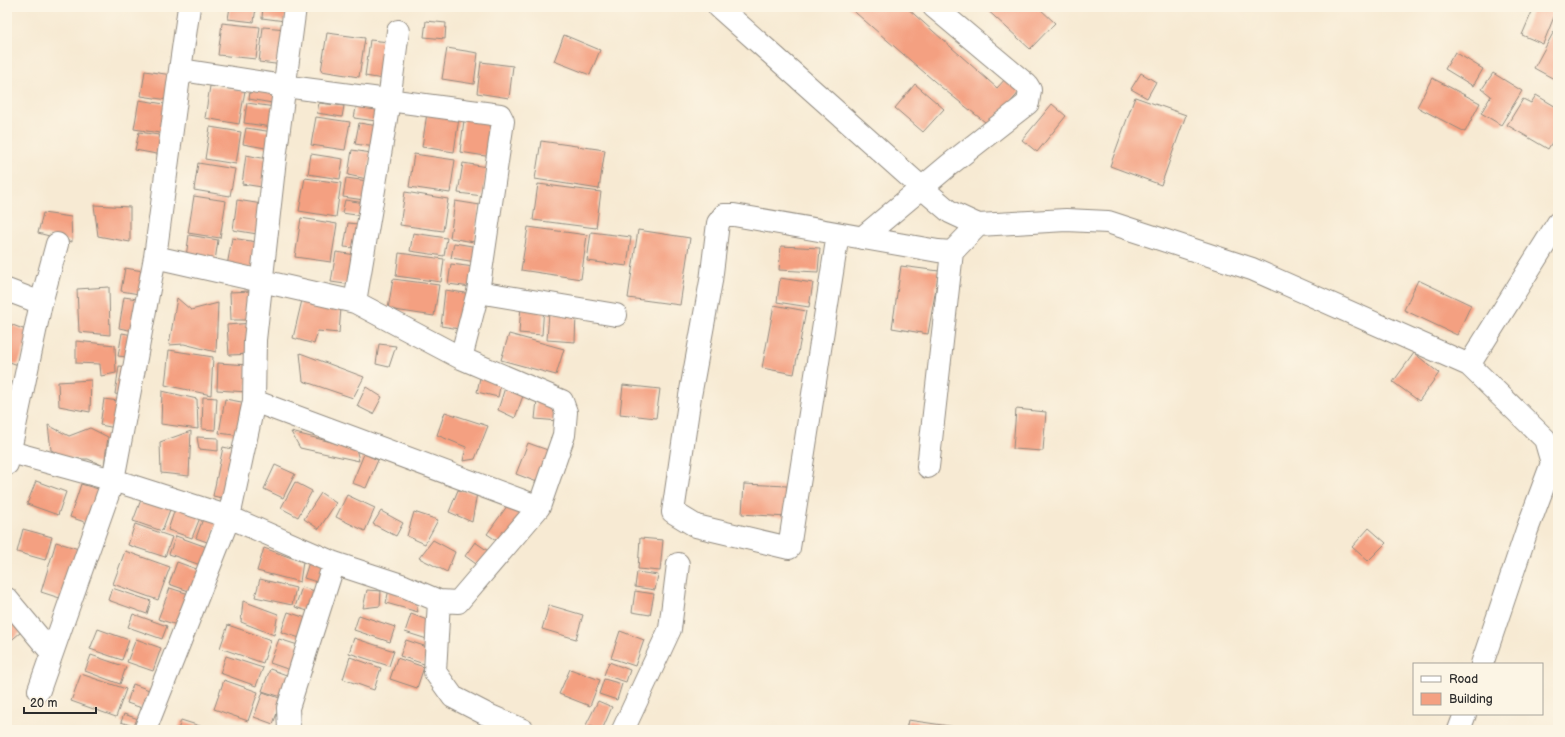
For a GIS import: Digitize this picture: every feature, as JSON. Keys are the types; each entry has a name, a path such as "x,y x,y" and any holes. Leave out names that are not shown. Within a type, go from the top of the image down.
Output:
{"street":[{"path":"39,690 113,480 155,257 189,7"},
{"path":"145,730 229,517 254,401 255,340 284,86 295,7"},
{"path":"719,7 950,212 978,224 1066,220 1108,222 1252,269 1468,365 1545,439 1552,463 1536,504 1482,663"},
{"path":"862,238 1028,103 1030,96 1027,85 934,7"},
{"path":"355,302 389,101 398,31"},
{"path":"179,77 188,71 389,101 497,113 502,118 478,292 461,358"},
{"path":"838,234 789,548 696,526 673,512 690,396 711,281 718,223 724,215 734,215 938,251 952,252"},
{"path":"1468,365 1558,223"},
{"path":"928,467 952,252 978,224"},
{"path":"57,244 41,303 8,456 113,480 229,517 334,563 404,586 439,601 458,602 539,507 564,435 565,406 557,398 461,358 355,302 155,257"},
{"path":"7,290 41,303"},
{"path":"478,292 616,315"},
{"path":"254,401 539,507"},
{"path":"289,730 288,708 334,563"},
{"path":"623,730 670,629 678,564"},
{"path":"7,599 52,653"},
{"path":"439,601 435,672 453,697 486,714 523,730"},
{"path":"1459,730 1464,715"}],"building":[{"path":"230,7 256,7 254,22 228,19"},
{"path":"263,7 287,7 285,21 262,18"},
{"path":"849,7 906,7 997,88 1007,77 1021,90 990,126 941,87"},
{"path":"984,7 1038,7 1055,23 1030,49"},
{"path":"1534,7 1558,7 1543,44 1522,35"},
{"path":"426,21 446,23 445,39 424,37"},
{"path":"222,23 260,27 256,59 218,55"},
{"path":"1558,24 1558,72 1554,79 1534,68"},
{"path":"263,27 287,29 283,65 259,62"},
{"path":"327,33 365,38 359,77 321,71"},
{"path":"564,35 600,50 590,75 554,61"},
{"path":"370,40 389,42 383,79 365,76"},
{"path":"447,48 478,53 474,84 442,79"},
{"path":"1455,52 1483,69 1473,86 1445,69"},
{"path":"481,62 513,66 509,98 477,93"},
{"path":"145,71 172,75 168,100 141,96"},
{"path":"1141,73 1156,82 1147,98 1131,89"},
{"path":"1493,73 1522,91 1501,125 1481,113 1491,96 1482,89"},
{"path":"1432,78 1480,103 1465,132 1417,107"},
{"path":"915,84 944,109 923,132 895,108"},
{"path":"251,85 280,90 278,104 249,99"},
{"path":"210,86 245,91 239,124 205,118"},
{"path":"1536,95 1558,108 1558,132 1548,149 1507,125 1523,99 1531,103"},
{"path":"1135,97 1186,115 1161,185 1110,166"},
{"path":"358,98 379,102 376,121 354,118"},
{"path":"139,100 171,105 166,134 134,129"},
{"path":"247,103 275,107 272,127 244,123"},
{"path":"319,103 344,106 342,117 317,113"},
{"path":"1052,104 1066,116 1037,152 1022,140"},
{"path":"428,106 460,111 454,152 422,147"},
{"path":"465,112 498,117 492,157 460,152"},
{"path":"316,117 350,122 345,150 311,145"},
{"path":"359,123 378,126 375,147 355,144"},
{"path":"210,127 241,132 236,164 205,159"},
{"path":"246,128 273,132 271,149 243,144"},
{"path":"139,132 165,136 162,155 135,150"},
{"path":"541,141 605,150 599,189 535,179"},
{"path":"352,150 371,153 367,179 348,175"},
{"path":"311,154 343,159 340,179 308,174"},
{"path":"414,154 455,160 450,193 409,187"},
{"path":"246,155 267,159 262,187 242,184"},
{"path":"198,163 235,169 230,196 194,190"},
{"path":"463,163 487,167 483,196 458,193"},
{"path":"305,178 341,183 336,217 299,211"},
{"path":"346,178 368,181 364,200 343,197"},
{"path":"538,184 601,192 596,228 533,220"},
{"path":"405,192 448,199 443,231 400,225"},
{"path":"194,196 226,201 220,238 188,233"},
{"path":"237,200 262,204 257,234 233,230"},
{"path":"345,200 365,203 363,216 342,213"},
{"path":"455,201 480,205 474,242 450,238"},
{"path":"94,205 130,207 130,242 98,236"},
{"path":"43,213 71,217 72,242 38,233"},
{"path":"301,218 337,224 331,262 295,257"},
{"path":"348,223 358,224 355,248 344,247"},
{"path":"528,227 587,235 581,279 521,270"},
{"path":"638,230 690,238 680,305 628,298"},
{"path":"591,232 631,237 627,266 587,261"},
{"path":"413,233 447,238 444,256 410,251"},
{"path":"189,235 218,240 215,261 186,257"},
{"path":"232,238 257,242 252,270 227,266"},
{"path":"454,243 478,247 476,262 451,258"},
{"path":"781,246 820,248 818,272 779,270"},
{"path":"336,252 356,255 352,285 331,282"},
{"path":"399,253 444,259 441,282 396,276"},
{"path":"451,264 474,267 471,287 448,284"},
{"path":"901,266 939,271 928,334 892,328"},
{"path":"125,268 149,272 145,295 121,291"},
{"path":"780,278 813,283 809,307 777,302"},
{"path":"393,279 439,285 434,316 388,309"},
{"path":"1418,280 1471,305 1457,335 1404,310"},
{"path":"109,287 110,335 79,332 77,289"},
{"path":"445,290 472,294 466,330 441,326"},
{"path":"251,291 252,320 231,320 230,292"},
{"path":"124,297 144,300 139,332 119,328"},
{"path":"177,298 191,310 218,303 216,352 184,344 169,345"},
{"path":"302,300 341,308 339,333 318,331 314,344 293,338"},
{"path":"521,305 544,306 542,335 519,333"},
{"path":"774,305 806,311 794,374 762,368"},
{"path":"549,312 576,314 575,342 547,340"},
{"path":"252,323 254,354 229,355 227,325"},
{"path":"10,324 31,332 18,365 7,361 7,330"},
{"path":"122,333 138,336 134,358 118,356"},
{"path":"509,334 564,349 556,375 501,360"},
{"path":"76,341 115,345 116,373 101,376 100,364 76,363"},
{"path":"379,344 396,346 389,367 376,364"},
{"path":"169,350 213,357 211,395 165,385"},
{"path":"300,353 364,377 353,398 303,381"},
{"path":"1414,353 1439,373 1419,401 1393,382"},
{"path":"218,363 249,365 247,392 217,390"},
{"path":"119,366 131,367 126,396 115,394"},
{"path":"481,373 501,382 498,397 477,392"},
{"path":"91,380 90,412 59,406 58,382"},
{"path":"507,381 524,393 515,418 498,410"},
{"path":"623,385 660,389 656,418 620,414"},
{"path":"366,387 382,397 373,414 357,406"},
{"path":"7,390 20,397 7,420"},
{"path":"162,391 197,399 198,429 161,424"},
{"path":"203,397 217,398 215,430 202,429"},
{"path":"104,399 125,402 121,429 100,425"},
{"path":"225,399 247,403 241,436 219,433"},
{"path":"537,400 558,409 559,421 535,419"},
{"path":"1016,409 1046,412 1043,451 1013,449"},
{"path":"445,412 488,426 475,459 463,461 466,447 437,435"},
{"path":"48,425 69,436 90,428 108,437 104,466 88,459 69,459 51,450"},
{"path":"191,431 189,476 161,473 160,442"},
{"path":"291,432 356,448 359,461 300,448"},
{"path":"197,437 218,438 218,451 199,449"},
{"path":"528,443 556,453 545,485 516,474"},
{"path":"223,447 237,450 227,499 213,496"},
{"path":"364,454 378,460 366,488 352,483"},
{"path":"275,465 295,474 283,498 264,489"},
{"path":"36,481 66,492 58,515 27,504"},
{"path":"295,482 312,491 298,517 281,508"},
{"path":"81,484 105,491 93,525 70,517"},
{"path":"744,484 787,486 786,517 742,514"},
{"path":"458,490 477,493 472,522 449,512"},
{"path":"321,493 336,503 319,529 304,519"},
{"path":"347,495 375,508 365,531 336,517"},
{"path":"142,497 171,507 162,531 133,521"},
{"path":"510,502 527,514 505,546 487,534"},
{"path":"176,506 201,515 192,538 168,530"},
{"path":"381,511 403,523 396,536 373,524"},
{"path":"414,512 438,520 425,544 407,536"},
{"path":"204,516 218,521 210,543 196,538"},
{"path":"135,524 172,537 165,557 128,545"},
{"path":"1369,528 1386,543 1368,561 1352,547"},
{"path":"23,529 52,537 45,560 17,552"},
{"path":"176,536 212,549 206,567 169,554"},
{"path":"640,538 663,540 660,571 638,569"},
{"path":"433,540 455,552 447,572 419,558"},
{"path":"56,542 85,551 69,601 41,592"},
{"path":"475,542 494,555 483,569 465,556"},
{"path":"264,548 303,562 300,582 257,571"},
{"path":"125,551 170,567 158,600 113,584"},
{"path":"311,556 330,563 323,584 304,578"},
{"path":"177,562 205,572 197,594 169,584"},
{"path":"637,572 658,575 655,590 635,587"},
{"path":"260,579 296,588 292,605 255,597"},
{"path":"302,587 321,593 314,613 295,607"},
{"path":"112,588 151,601 147,614 108,600"},
{"path":"170,588 189,594 177,625 158,619"},
{"path":"389,589 415,601 418,612 386,603"},
{"path":"367,590 381,591 380,606 363,608"},
{"path":"635,591 654,594 650,615 632,612"},
{"path":"243,601 278,614 274,635 241,622"},
{"path":"549,605 583,615 576,639 542,629"},
{"path":"288,612 309,619 303,639 281,632"},
{"path":"133,614 167,626 162,639 128,627"},
{"path":"411,614 435,623 430,640 405,632"},
{"path":"7,615 27,627 8,643 7,641"},
{"path":"359,615 395,627 390,642 354,630"},
{"path":"228,625 271,640 263,663 220,648"},
{"path":"98,629 129,640 122,660 90,649"},
{"path":"620,631 644,640 635,666 611,658"},
{"path":"354,638 394,651 389,666 349,653"},
{"path":"136,639 161,648 153,671 127,662"},
{"path":"279,639 301,646 293,671 270,663"},
{"path":"406,640 430,648 424,664 400,656"},
{"path":"91,655 126,667 120,684 85,671"},
{"path":"226,656 263,668 256,686 220,673"},
{"path":"350,657 381,668 374,690 343,679"},
{"path":"397,658 424,667 417,688 390,679"},
{"path":"609,662 630,670 626,682 604,675"},
{"path":"270,669 292,677 285,698 262,691"},
{"path":"570,669 600,680 590,706 559,694"},
{"path":"81,674 126,689 116,717 71,701"},
{"path":"604,679 622,684 617,700 599,694"},
{"path":"224,680 258,692 248,721 214,709"},
{"path":"133,684 152,691 145,709 127,703"},
{"path":"263,692 282,699 273,724 254,717"},
{"path":"598,701 612,707 602,730 586,725"},
{"path":"124,714 144,721 141,729 121,722"},
{"path":"181,720 203,727 202,730 178,730"},
{"path":"908,720 956,727 955,730 906,730"}]}
